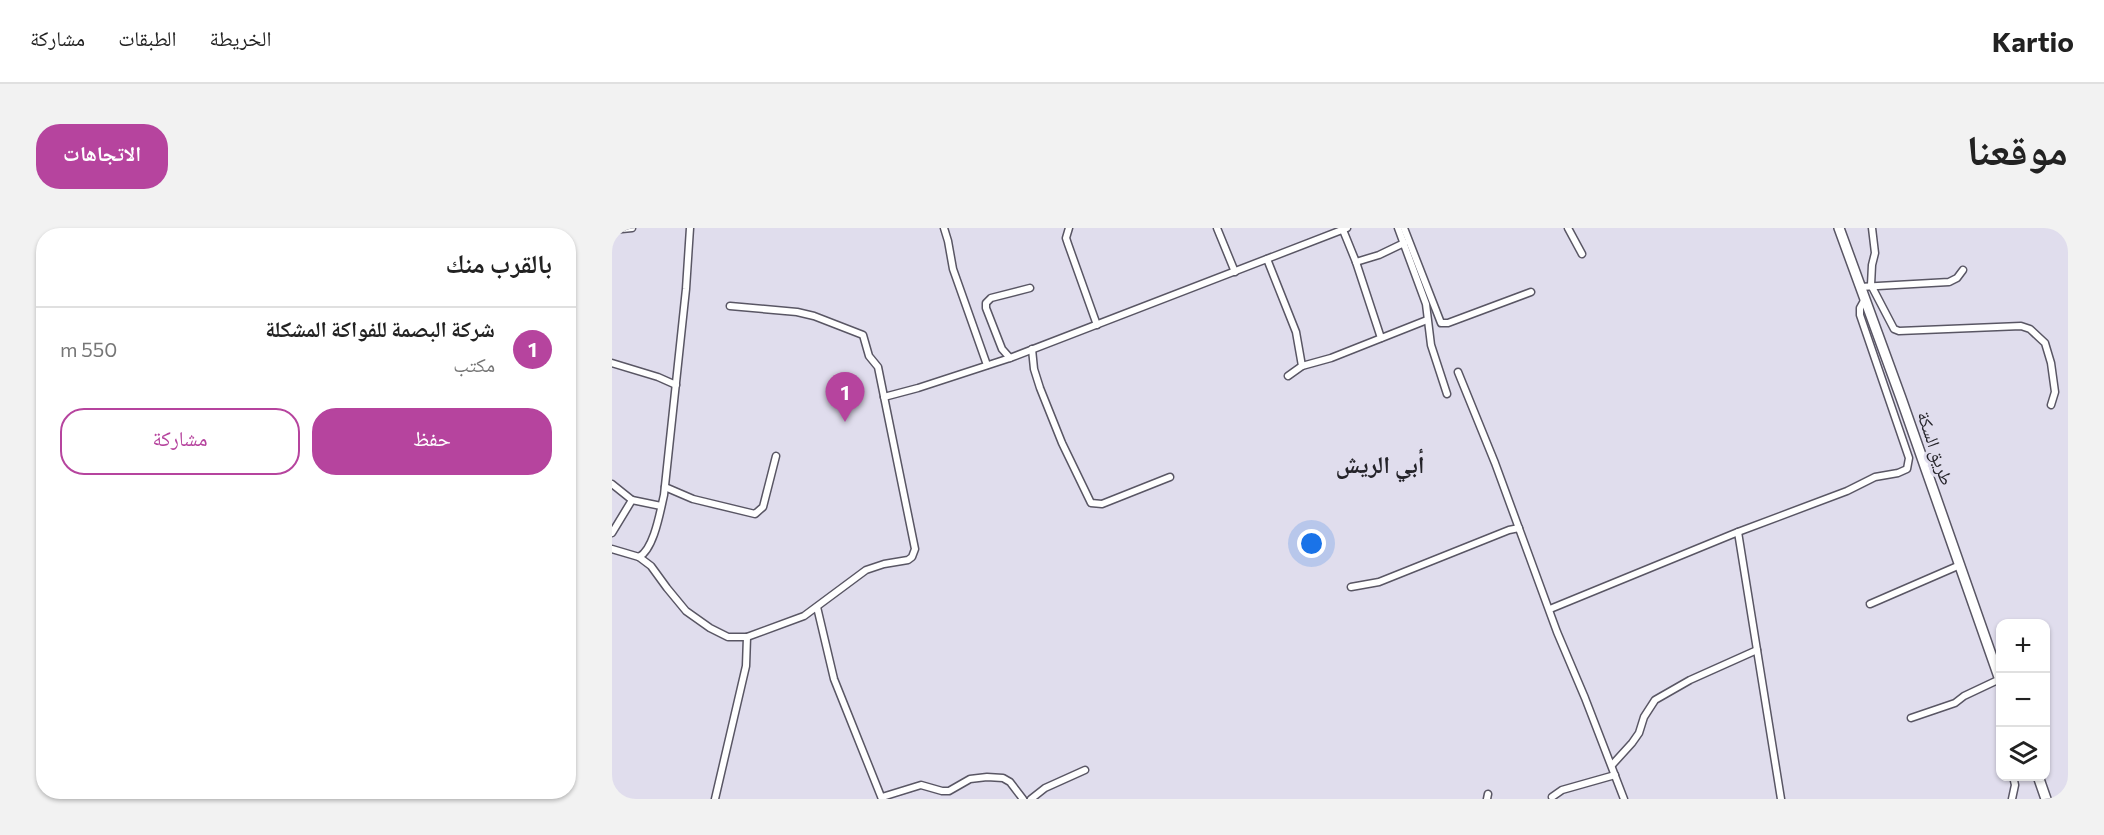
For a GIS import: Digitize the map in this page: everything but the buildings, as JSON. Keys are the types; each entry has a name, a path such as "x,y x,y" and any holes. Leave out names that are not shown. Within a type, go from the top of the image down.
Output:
{"main road":[{"name":"طريق السكة","path":"1839,228 1998,673"},
{"path":"2039,781 2046,799"}],"street":[{"path":"612,230 632,228"},
{"path":"639,557 645,554 648,548 665,487 687,289 690,228"},
{"path":"944,228 953,269 987,365"},
{"path":"1069,228 1066,238 1097,325"},
{"path":"1217,228 1235,272"},
{"path":"1398,228 1426,304 1431,345 1447,394"},
{"path":"1404,228 1441,323 1448,323 1531,292"},
{"path":"1568,228 1582,255"},
{"path":"1872,228 1875,253 1871,285 1892,327 1899,331 2021,326 2030,329 2044,343 2051,363 2055,392 2051,405"},
{"path":"884,397 1010,358 1345,229 1382,338"},
{"path":"1356,262 1379,255 1404,243"},
{"path":"1267,259 1296,332 1302,366"},
{"path":"1860,287 1949,282 1963,270"},
{"path":"1010,358 999,342 986,303 991,298 1030,288"},
{"path":"1550,609 1738,532 1839,494 1875,477 1898,473 1906,469 1909,458 1860,315 1860,308 1865,299"},
{"path":"612,549 639,557 651,566 686,611 710,628 728,637 747,637 790,622 818,607 866,570 908,560 914,554 915,549 878,367 869,356 861,333 814,315 730,306"},
{"path":"1288,376 1302,366 1427,320"},
{"path":"1032,349 1034,369 1040,388 1062,443 1091,503 1102,504 1170,477"},
{"path":"612,363 658,376 675,384"},
{"path":"1458,372 1557,632 1624,799"},
{"path":"665,487 693,499 755,514 763,507 776,456"},
{"path":"612,484 632,500 661,507"},
{"path":"612,533 632,500"},
{"path":"1351,587 1379,582 1519,528"},
{"path":"1738,532 1781,799"},
{"path":"1870,604 1960,565"},
{"path":"818,607 834,679 882,798 921,785 949,791 970,779 987,777 1003,778 1010,782 1023,799"},
{"path":"715,799 746,666 747,637"},
{"path":"1612,765 1639,733 1644,717 1655,700 1690,680 1756,650"},
{"path":"1911,718 1954,703 1996,682"},
{"path":"1030,799 1045,788 1085,770"},
{"path":"1552,797 1562,790 1615,775"},
{"path":"2012,799 2014,781"}],"place":[{"name":"شركة البصمة للفواكة المشكلة","path":"845,422"}],"district":[{"name":"أبي الريش","path":"1380,463"}]}
